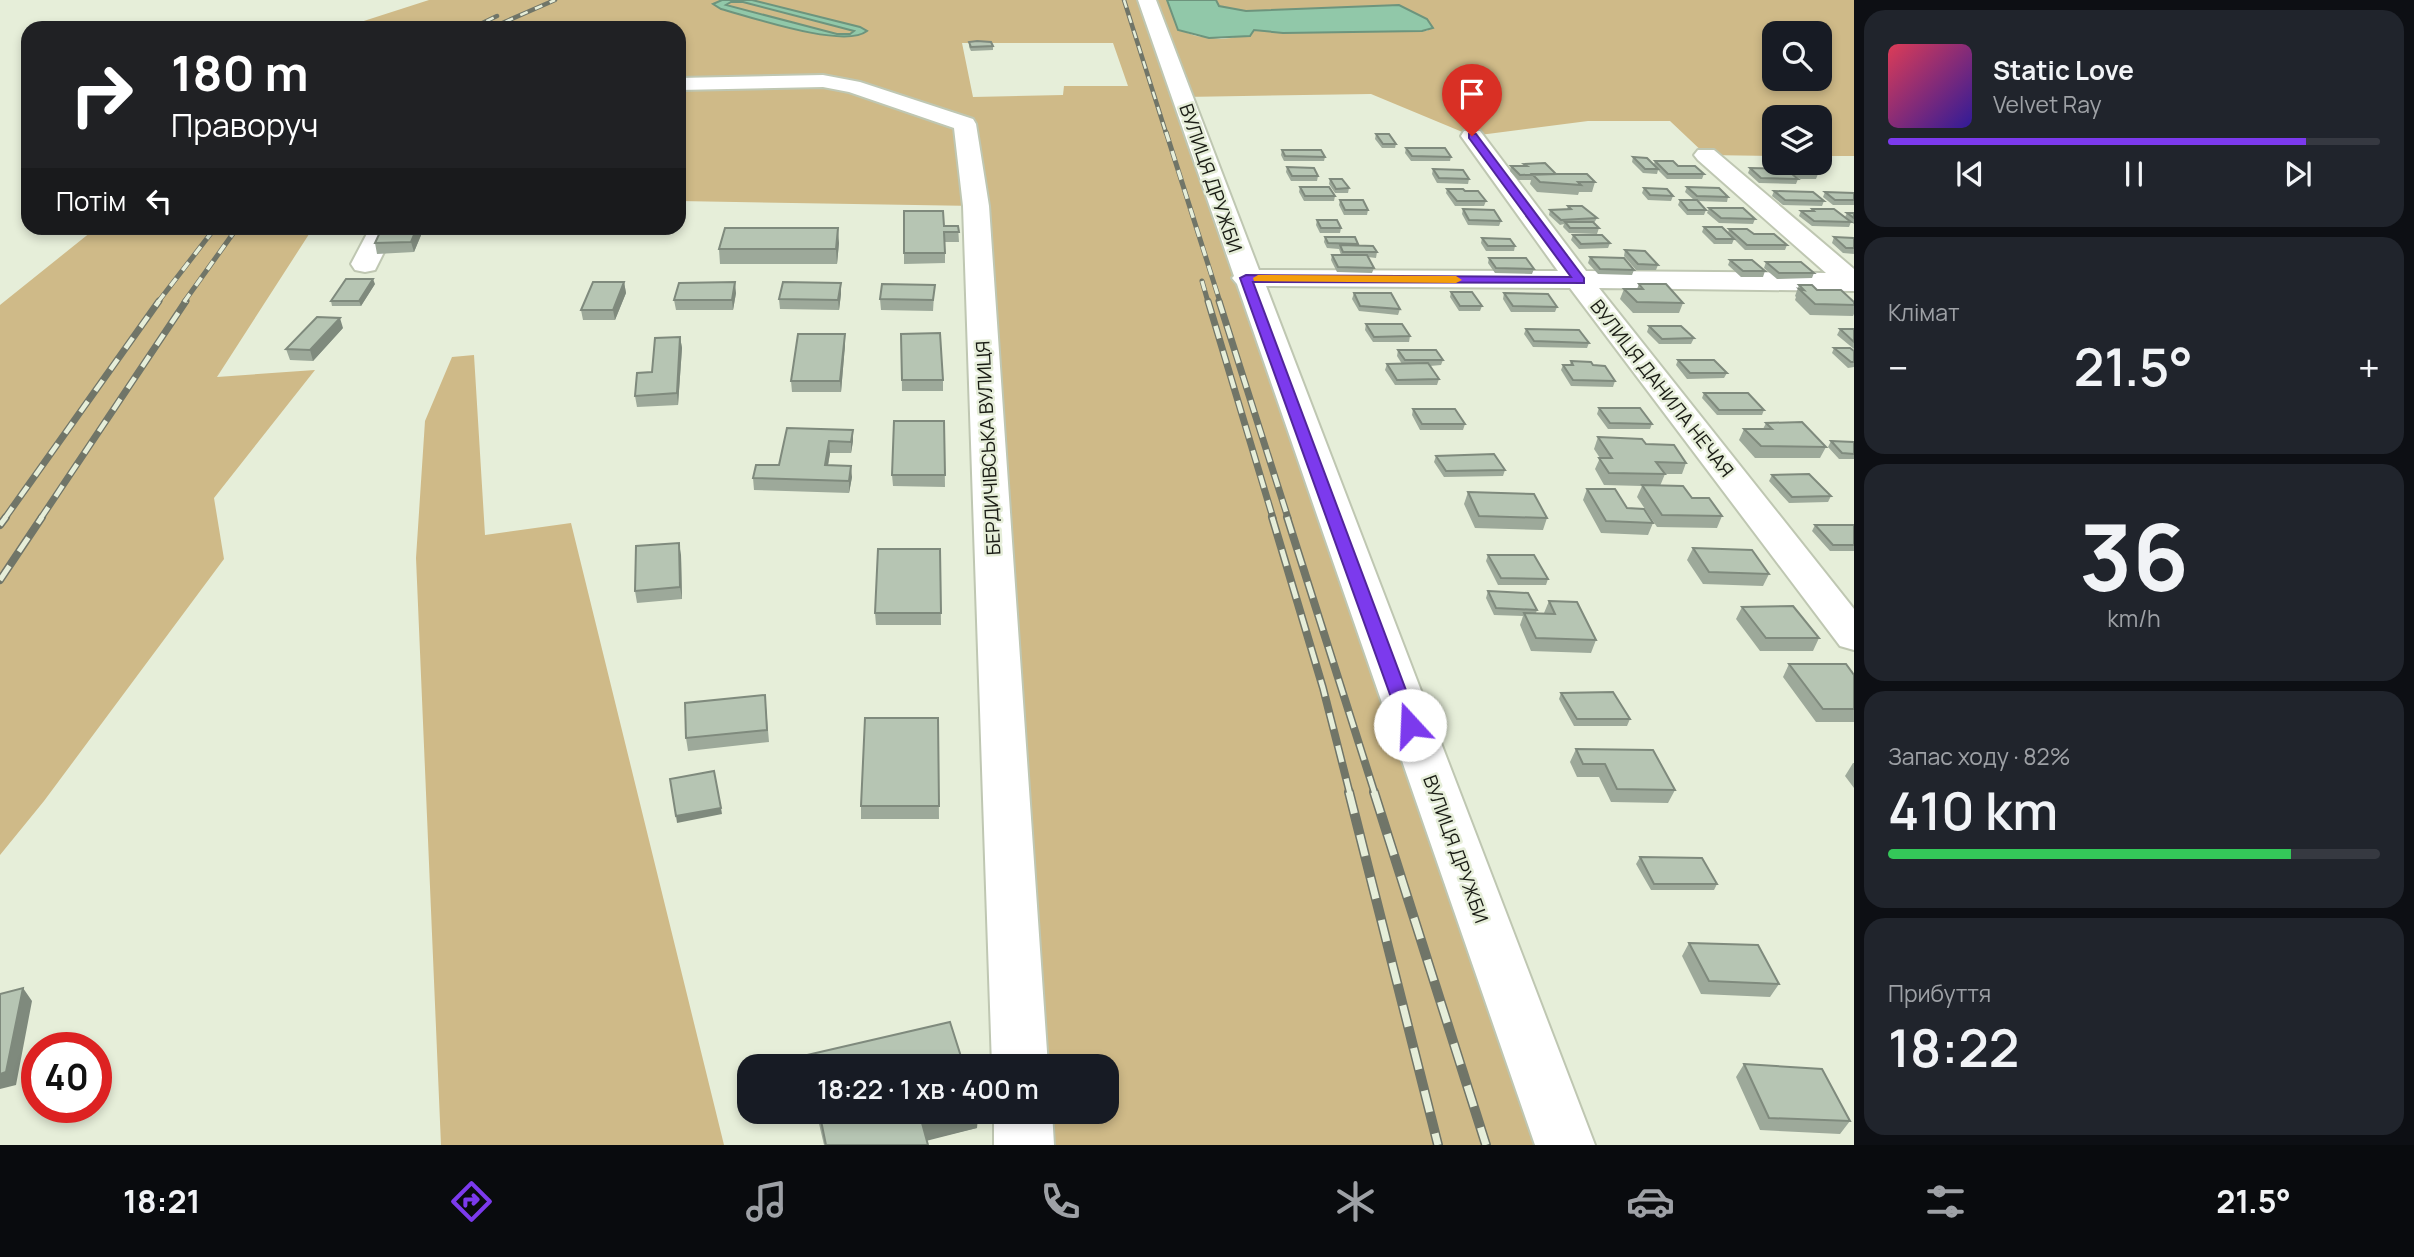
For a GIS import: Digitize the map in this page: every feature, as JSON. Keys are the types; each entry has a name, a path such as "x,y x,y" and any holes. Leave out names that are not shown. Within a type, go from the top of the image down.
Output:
{"street":[{"name":"ВУЛИЦЯ ДРУЖБИ","path":"1147,0 1246,278 1565,1145"},
{"name":"БЕРДИЧІВСЬКА ВУЛИЦЯ","path":"686,84 823,81 853,86 965,124 976,206 1019,1054"},
{"name":"ВУЛИЦЯ ДАНИЛА НЕЧАЯ","path":"1472,136 1854,638"},
{"path":"1706,155 1853,282"},
{"path":"365,264 380,235"},
{"path":"1246,278 1853,282"},
{"path":"1023,1124 1024,1145"}],"shaded area":[{"path":"429,0 1167,0 1179,30 1196,36 1221,39 1261,29 1283,33 1428,31 1399,5 1246,11 1218,6 1216,0 1854,0 1854,156 1832,156 1832,105 1762,105 1762,156 1706,155 1670,121 1588,121 1472,136 1371,94 1184,97 1565,1145 1024,1145 1023,1124 1119,1124 1119,1054 1019,1054 976,206 686,201 686,21 364,21","holes":["962,43 1113,43 1128,86 1064,86 1063,95 973,97"]},
{"path":"722,0 752,0 867,31 855,36 819,34 721,9 713,4","holes":["743,2 854,31 850,34 837,34 726,5"]},
{"path":"1167,0 1216,0 1219,6 1246,11 1399,5 1427,19 1433,28 1422,31 1283,33 1254,30 1250,36 1209,38 1178,30"},
{"path":"87,235 308,235 217,377 315,370 214,498 224,559 44,801 0,855 0,305"},
{"path":"474,355 485,535 571,523 724,1145 441,1145 416,558 425,421 452,357"}],"building":[{"path":"969,42 991,42 993,46 971,47"},
{"path":"1376,134 1389,134 1396,144 1383,144"},
{"path":"1406,148 1445,148 1451,157 1412,156"},
{"path":"1282,150 1321,150 1325,157 1285,156"},
{"path":"1633,157 1647,158 1658,169 1645,169"},
{"path":"1655,161 1673,161 1678,166 1695,166 1704,174 1668,174"},
{"path":"1545,163 1556,174 1520,175 1511,166 1527,166 1524,164"},
{"path":"1287,167 1314,168 1318,176 1292,176"},
{"path":"1750,168 1762,168 1762,175 1793,175 1798,179 1761,178"},
{"path":"1433,169 1463,170 1469,179 1439,178"},
{"path":"1532,174 1587,174 1595,182 1578,182 1581,185 1540,182"},
{"path":"1330,179 1342,179 1349,188 1336,189"},
{"path":"1300,187 1329,187 1335,196 1305,196"},
{"path":"1687,187 1719,188 1728,197 1697,196"},
{"path":"1644,188 1667,189 1673,196 1650,195"},
{"path":"1447,189 1478,191 1486,201 1457,201"},
{"path":"1774,191 1813,192 1824,201 1785,200"},
{"path":"1825,192 1854,193 1854,200 1835,200"},
{"path":"1340,200 1363,200 1368,210 1345,210"},
{"path":"1680,200 1697,200 1706,210 1688,210"},
{"path":"1568,206 1582,206 1597,218 1561,220 1550,210 1571,209"},
{"path":"1709,208 1743,208 1755,219 1721,218"},
{"path":"1463,209 1494,210 1501,221 1469,220"},
{"path":"1812,209 1834,209 1851,222 1814,221 1801,211 1814,211"},
{"path":"904,211 943,211 944,226 958,226 959,232 944,232 945,253 904,253"},
{"path":"1317,220 1337,220 1341,228 1321,228"},
{"path":"1565,222 1593,222 1599,228 1570,228"},
{"path":"1704,227 1722,227 1734,239 1716,239"},
{"path":"725,228 838,228 836,249 719,249"},
{"path":"1729,229 1747,229 1754,234 1774,234 1787,245 1747,245"},
{"path":"379,235 414,235 411,242 375,243"},
{"path":"1573,235 1602,235 1610,243 1581,244"},
{"path":"1325,237 1355,237 1358,244 1328,243"},
{"path":"1834,237 1854,238 1854,248 1846,248"},
{"path":"1482,238 1510,239 1515,246 1488,246"},
{"path":"1340,245 1373,246 1377,252 1343,252"},
{"path":"1625,250 1645,251 1658,265 1638,264"},
{"path":"1332,255 1367,255 1374,268 1338,267"},
{"path":"1590,257 1624,258 1634,270 1600,269"},
{"path":"1489,258 1526,258 1534,269 1496,268"},
{"path":"1730,260 1752,260 1765,271 1743,271"},
{"path":"1766,262 1801,262 1814,273 1779,273"},
{"path":"346,279 373,279 359,301 331,301"},
{"path":"593,282 624,282 613,310 581,310"},
{"path":"735,282 732,300 674,300 679,283"},
{"path":"783,282 841,283 838,300 779,299"},
{"path":"882,284 935,285 933,300 880,299"},
{"path":"1639,284 1666,284 1683,303 1637,302 1624,289 1643,289"},
{"path":"1799,285 1812,285 1817,290 1841,290 1854,305 1815,304 1799,289 1804,290"},
{"path":"1451,292 1472,292 1482,306 1460,306"},
{"path":"1354,293 1391,293 1400,309 1360,306"},
{"path":"1504,293 1548,294 1557,307 1513,306"},
{"path":"317,317 340,318 310,350 286,349"},
{"path":"1366,324 1402,324 1410,336 1374,337"},
{"path":"1649,326 1681,326 1694,338 1662,339"},
{"path":"1526,329 1579,330 1589,343 1534,341"},
{"path":"1840,329 1854,329 1854,342"},
{"path":"940,333 943,380 902,380 901,334"},
{"path":"798,334 845,334 840,381 791,381"},
{"path":"680,337 677,393 635,396 637,373 652,372 655,338"},
{"path":"1834,348 1850,348 1854,351 1854,362 1851,362"},
{"path":"1398,350 1436,350 1443,360 1405,360"},
{"path":"1678,360 1714,360 1727,373 1690,373"},
{"path":"1571,361 1605,366 1615,381 1573,380 1563,365 1573,365"},
{"path":"1428,363 1439,379 1397,380 1387,364"},
{"path":"1704,393 1748,393 1764,410 1719,410"},
{"path":"1599,408 1640,408 1652,424 1610,423"},
{"path":"1413,409 1455,409 1465,424 1422,424"},
{"path":"894,421 944,421 945,475 892,475"},
{"path":"1802,422 1826,447 1761,446 1744,429 1772,429 1766,423"},
{"path":"787,428 853,430 851,442 829,441 825,465 851,466 849,481 753,478 756,465 779,465"},
{"path":"1598,437 1642,439 1646,444 1674,445 1686,463 1656,462 1665,474 1609,473 1599,458 1612,458"},
{"path":"1831,441 1854,442 1854,454 1842,453"},
{"path":"1494,454 1505,470 1446,471 1436,456"},
{"path":"1809,474 1831,496 1792,497 1772,475"},
{"path":"1642,485 1683,486 1692,498 1709,498 1722,516 1662,515"},
{"path":"1587,489 1615,489 1627,508 1644,509 1653,523 1606,521"},
{"path":"1468,492 1534,494 1547,518 1479,516"},
{"path":"1815,525 1854,525 1854,545 1833,545"},
{"path":"679,543 680,587 635,591 636,546"},
{"path":"1693,548 1752,550 1769,574 1709,572"},
{"path":"878,549 940,549 941,613 875,613"},
{"path":"1488,555 1534,555 1548,579 1501,578"},
{"path":"1488,591 1528,593 1537,610 1496,608"},
{"path":"1549,601 1577,602 1596,640 1536,638 1524,613 1555,614"},
{"path":"1793,606 1819,638 1766,638 1742,607"},
{"path":"1789,664 1846,664 1854,675 1854,709 1823,709"},
{"path":"1613,692 1630,719 1577,719 1561,693"},
{"path":"765,695 767,730 686,738 685,703"},
{"path":"865,718 938,718 939,806 861,806"},
{"path":"1576,749 1653,750 1675,790 1617,789 1605,764 1583,764"},
{"path":"714,771 721,808 676,816 670,779"},
{"path":"1640,857 1702,858 1717,884 1654,884"},
{"path":"1689,943 1758,945 1779,984 1709,981"},
{"path":"23,988 6,1072 0,1074 0,994"},
{"path":"950,1022 960,1054 811,1054"},
{"path":"1744,1064 1822,1069 1850,1121 1769,1118"},
{"path":"822,1124 922,1124 928,1145 826,1145"}],"railway":[{"path":"507,21 555,0"},
{"path":"1124,0 1166,133"},
{"path":"487,21 497,16"},
{"path":"1166,132 1220,302"},
{"path":"158,302 210,235"},
{"path":"184,302 232,235"},
{"path":"1202,281 1208,302"},
{"path":"5,518 159,301"},
{"path":"41,518 186,301"},
{"path":"1208,301 1273,518"},
{"path":"1219,301 1288,518"},
{"path":"0,525 6,517"},
{"path":"0,580 42,517"},
{"path":"1272,517 1323,688 1350,794"},
{"path":"1287,517 1375,794"},
{"path":"1349,792 1438,1145"},
{"path":"1374,792 1486,1145"}],"slow traffic":[{"path":"1258,278 1456,280"}],"route":[{"path":"1410,725 1246,278 1580,281 1472,136"}]}
